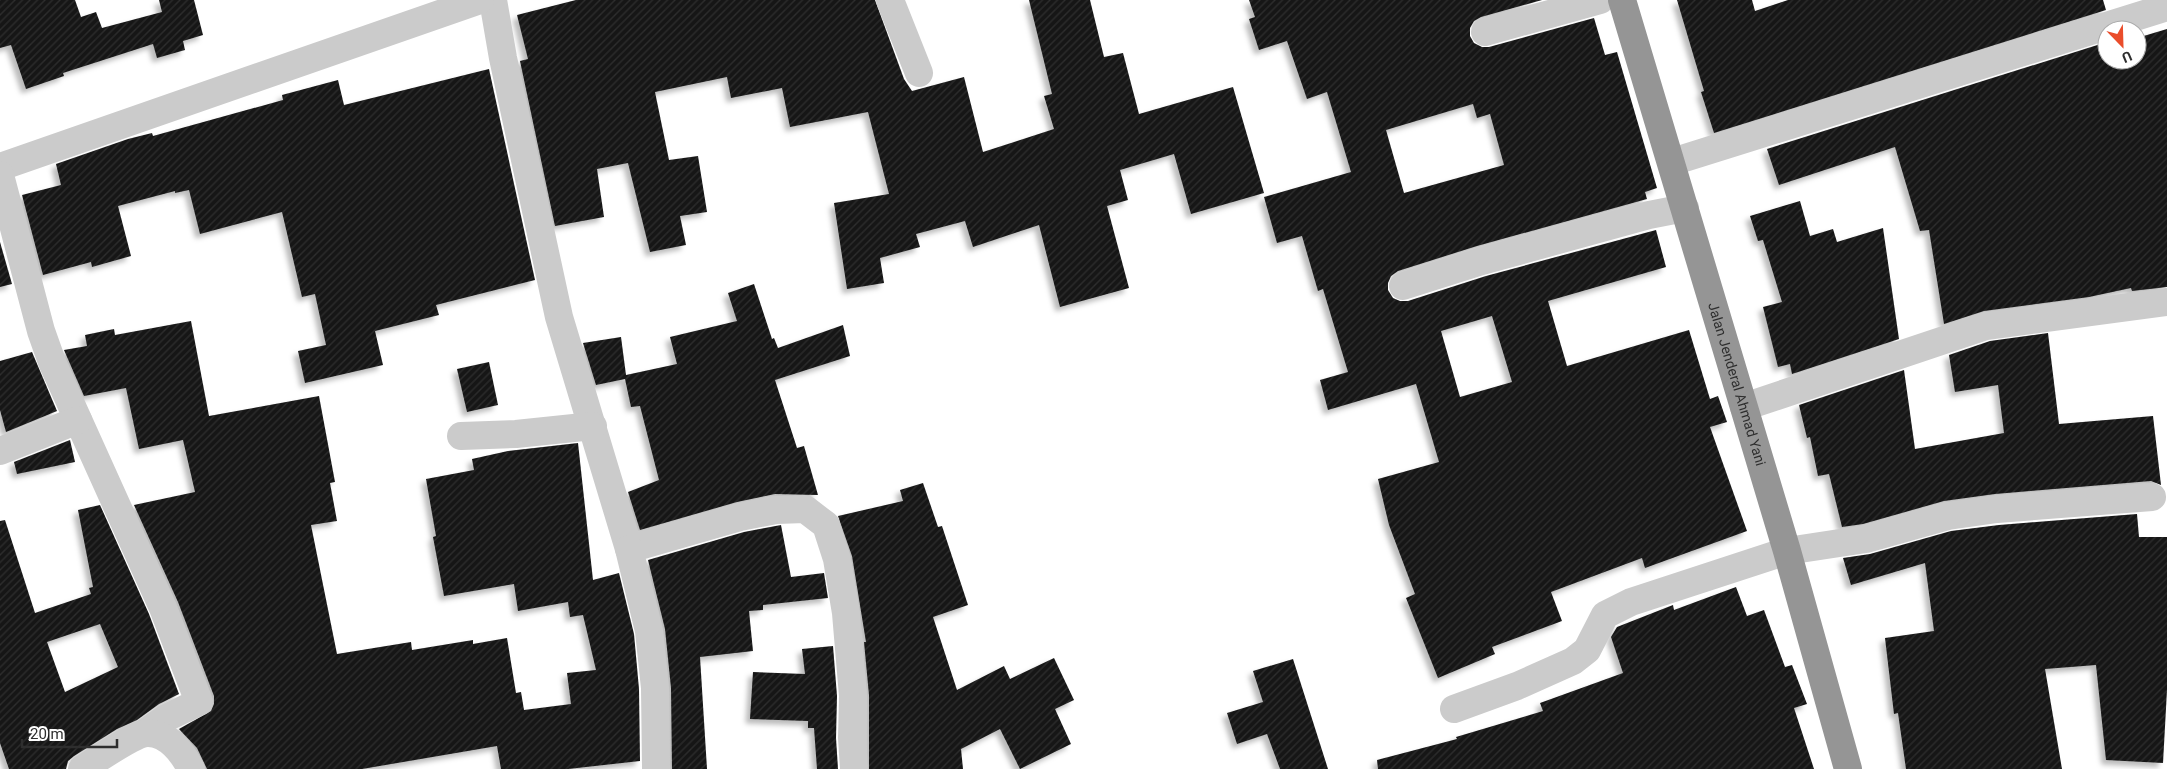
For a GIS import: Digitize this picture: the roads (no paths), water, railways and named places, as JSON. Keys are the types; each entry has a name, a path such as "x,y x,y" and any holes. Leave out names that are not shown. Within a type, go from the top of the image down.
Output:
{"highway":[{"name":"Jalan Jenderal Ahmad Yani","path":"1622,0 1787,550 1848,769"}],"street":[{"path":"0,167 444,6 480,0"},
{"path":"493,0 503,58 559,317 629,550 648,631 655,688 656,769"},
{"path":"890,0 919,73"},
{"path":"1485,32 1600,0"},
{"path":"1672,162 2167,7"},
{"path":"0,175 41,331 78,420 163,608 198,702 166,718 146,732 82,769"},
{"path":"1403,286 1630,220 1685,208"},
{"path":"1744,407 1986,326 2167,302"},
{"path":"0,451 78,420"},
{"path":"461,436 516,434 593,426"},
{"path":"1454,709 1517,686 1573,661 1587,650 1605,615 1631,602 1787,550 1866,539 1948,516 1997,509 2152,496"},
{"path":"629,550 740,517 776,510 805,509 826,525 837,559 846,613 853,696 852,738 854,769"},
{"path":"146,732 164,736 185,757 190,769"}]}
